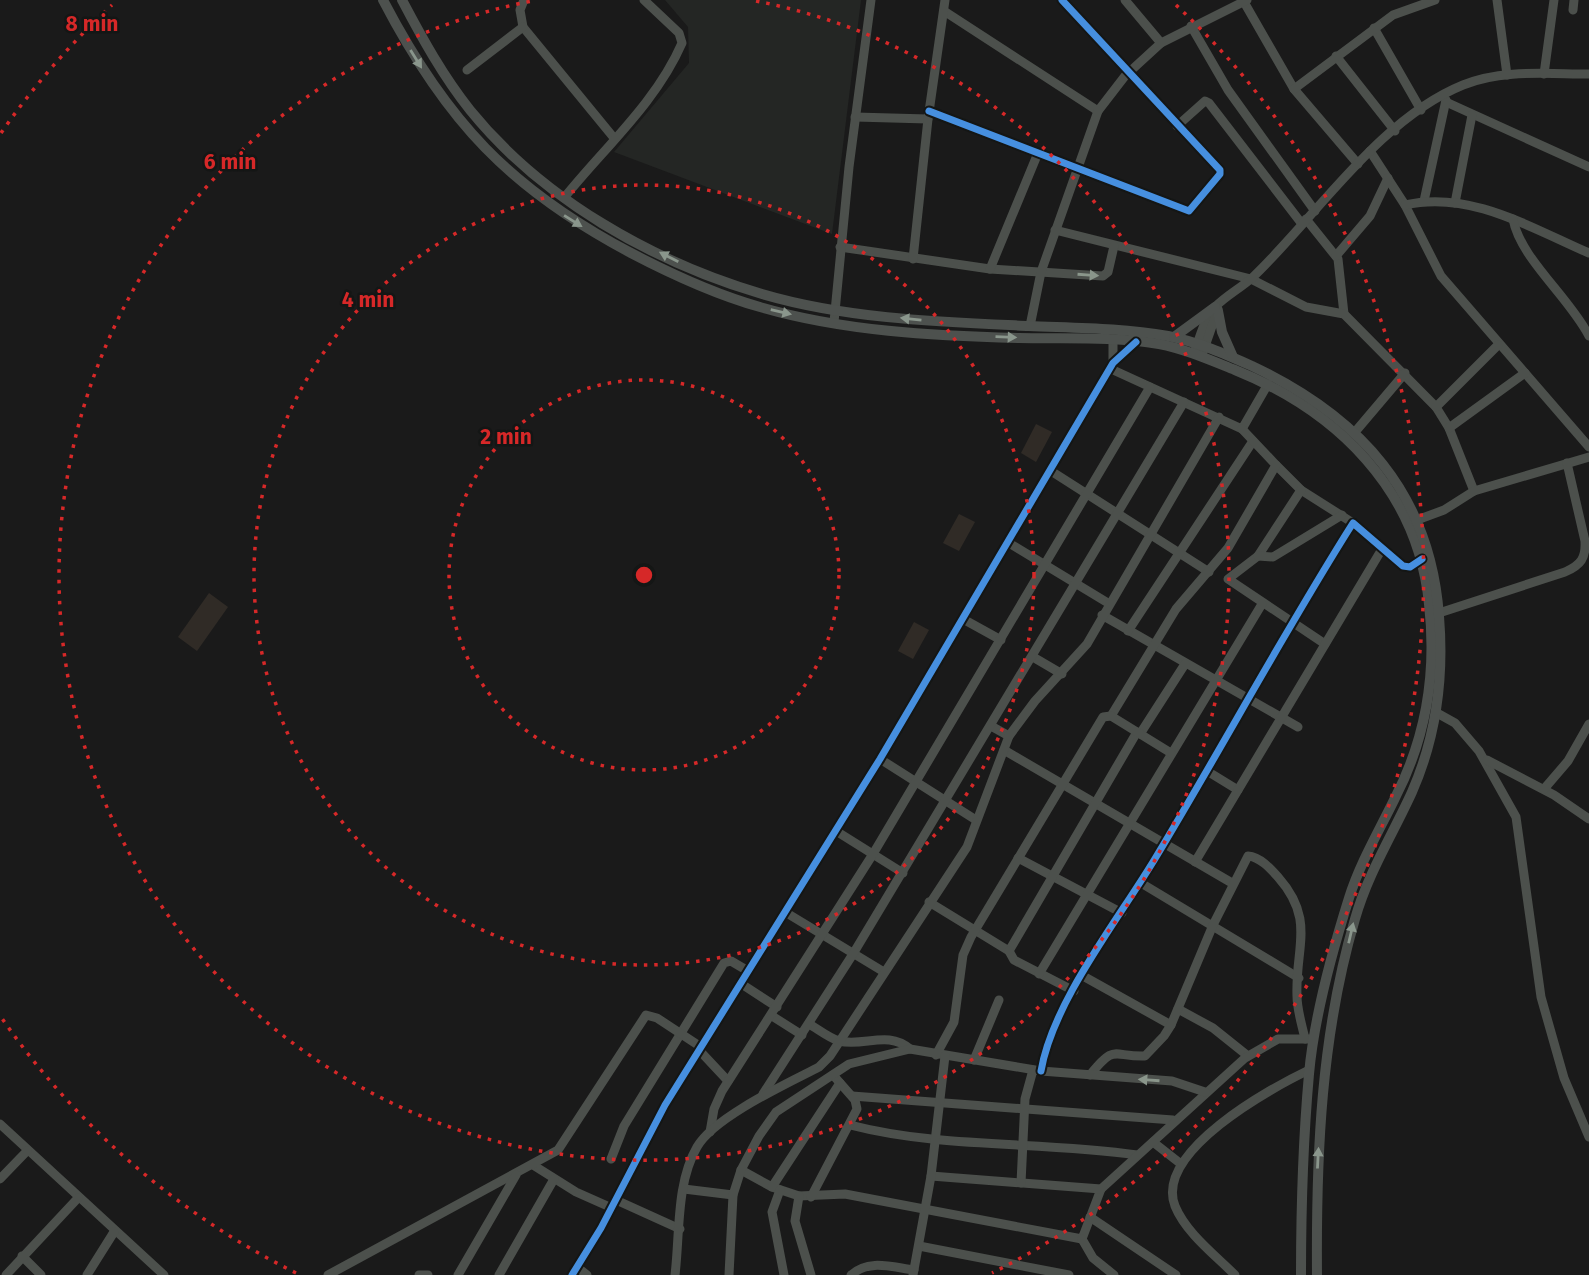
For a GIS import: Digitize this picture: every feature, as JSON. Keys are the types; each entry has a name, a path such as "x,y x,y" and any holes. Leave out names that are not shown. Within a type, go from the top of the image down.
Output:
{"main road":[{"path":"383,0 438,93 474,139 507,171 533,194 591,232 701,288 764,308 834,322 996,337 1113,339 1233,357 1321,404 1355,432 1380,459 1417,520 1428,552 1439,613 1437,713 1426,756 1406,804 1372,871 1349,942 1325,1066 1317,1195 1317,1275"},
{"path":"402,0 430,53 468,107 513,156 564,198 597,219 707,275 767,295 835,308 933,321 1129,330 1174,337 1310,408 1359,449 1385,482 1408,521 1422,559 1432,631 1429,703 1416,748 1396,798 1368,850 1348,900 1310,1039 1301,1275"},
{"path":"701,288 707,275"},
{"path":"1174,337 1217,307 1222,332 1233,357"},
{"path":"1396,798 1406,804"},
{"path":"1302,1196 1317,1195"}],"street":[{"path":"524,0 520,10 523,27 614,138"},
{"path":"564,198 661,83 682,43 679,33 644,0"},
{"path":"834,322 840,247 871,0"},
{"path":"913,260 945,0"},
{"path":"855,117 929,115 1038,153 1189,211 1221,172 1062,0"},
{"path":"1125,0 1161,43"},
{"path":"1294,89 1393,15 1435,0"},
{"path":"1497,0 1507,75"},
{"path":"1544,74 1554,0"},
{"path":"1030,326 1041,272 1098,111 1130,72 1161,43 1191,26 1245,1 1294,89 1358,164"},
{"path":"944,10 1098,111"},
{"path":"1191,26 1228,90 1315,211"},
{"path":"467,70 523,27"},
{"path":"1374,28 1421,110"},
{"path":"1336,56 1395,131"},
{"path":"1199,350 1217,307 1251,279 1370,151 1421,110 1465,84 1507,75 1589,74"},
{"path":"1447,97 1472,115 1589,167"},
{"path":"1424,201 1447,97"},
{"path":"1177,126 1205,102 1209,103 1304,222 1336,256 1344,314"},
{"path":"1455,203 1472,115"},
{"path":"1370,151 1405,205 1441,276 1589,447"},
{"path":"990,269 1038,153"},
{"path":"1336,256 1370,216 1388,178"},
{"path":"1405,205 1424,201 1455,203 1513,219 1589,253"},
{"path":"1513,219 1527,252 1573,307 1589,336"},
{"path":"1055,230 1251,279 1306,307 1344,314 1436,407 1449,428 1474,491"},
{"path":"840,247 913,260 990,269 1105,276 1114,246"},
{"path":"1112,366 1113,339"},
{"path":"587,1275 574,1271 614,1204 665,1105 880,759 1112,366 1136,342"},
{"path":"1436,407 1498,345"},
{"path":"1112,366 1150,387 1242,429 1301,490 1353,523 1382,549 1407,567 1422,559"},
{"path":"1355,432 1405,373"},
{"path":"1449,428 1525,373"},
{"path":"1242,429 1268,384"},
{"path":"710,1132 714,1109 728,1081 775,1012 917,781 1150,387"},
{"path":"761,1098 903,873 1184,402"},
{"path":"675,1275 684,1189 694,1154 710,1132 761,1098 819,1067 840,1041 967,847 1009,736 1035,701 1087,644 1108,603 1219,417"},
{"path":"1128,631 1253,441"},
{"path":"1417,520 1444,510 1474,491 1589,457"},
{"path":"1439,613 1565,572 1580,564 1586,551 1586,541 1567,463"},
{"path":"1111,716 1176,609 1228,548 1276,465"},
{"path":"1051,471 1209,572"},
{"path":"1301,490 1258,556 1228,579 1325,644"},
{"path":"1258,556 1273,556 1342,515"},
{"path":"1021,1183 1025,1107 1050,1039 1074,991 1164,845 1353,523"},
{"path":"1009,543 1108,603"},
{"path":"1195,862 1382,549"},
{"path":"1039,974 1262,604"},
{"path":"1102,615 1298,727"},
{"path":"964,620 1001,640"},
{"path":"1033,657 1062,674"},
{"path":"1009,951 1138,733 1185,664"},
{"path":"1437,713 1460,727 1485,759 1518,823 1541,997 1564,1077 1589,1137"},
{"path":"851,1275 865,1266 875,1264 913,1273 935,1139 941,1056 954,1022 963,955 1061,784 1103,717 1111,716 1171,753"},
{"path":"1544,789 1558,776 1589,724"},
{"path":"991,726 1009,736"},
{"path":"1579,743 1589,739"},
{"path":"1004,750 1128,825 1232,883"},
{"path":"880,759 976,820"},
{"path":"1485,759 1517,779 1544,789 1589,819"},
{"path":"1207,771 1238,790"},
{"path":"836,831 903,873"},
{"path":"1090,1075 1106,1057 1116,1052 1145,1056 1164,1036 1243,860 1250,856 1263,863 1287,887 1301,913 1303,949 1297,1001 1310,1039 1278,1039 1248,1056 1173,1120 1101,1189 1082,1238 1093,1258 1114,1275"},
{"path":"1018,858 1122,913"},
{"path":"1141,883 1299,978"},
{"path":"929,902 1009,951 1011,958 1074,991"},
{"path":"785,912 884,972"},
{"path":"611,1159 624,1126 724,963 731,961 748,971"},
{"path":"1083,976 1171,1025"},
{"path":"740,984 802,1035"},
{"path":"974,1060 999,1000"},
{"path":"1178,1009 1213,1028 1248,1056"},
{"path":"328,1275 559,1150 646,1015 657,1018 682,1034 700,1049 728,1081"},
{"path":"809,1024 840,1041 897,1040 910,1049 941,1056 1037,1071 1172,1081 1205,1092"},
{"path":"729,1275 733,1195 741,1170 776,1112 860,1060 910,1049"},
{"path":"1235,1275 1184,1223 1174,1204 1172,1190 1181,1164 1237,1110 1309,1070"},
{"path":"811,1196 857,1109 852,1096 833,1075"},
{"path":"784,1275 772,1212 776,1188 840,1083"},
{"path":"852,1096 1173,1120"},
{"path":"0,1125 164,1275"},
{"path":"850,1125 903,1137 1024,1143 1137,1155"},
{"path":"1153,1142 1181,1164"},
{"path":"0,1179 27,1151"},
{"path":"533,1165 554,1179 680,1228"},
{"path":"741,1170 776,1188 799,1196 845,1195 1082,1238"},
{"path":"458,1275 517,1173"},
{"path":"930,1176 1101,1189"},
{"path":"499,1275 554,1179"},
{"path":"684,1189 733,1195"},
{"path":"799,1196 795,1221 811,1275"},
{"path":"6,1275 78,1198"},
{"path":"1090,1217 1176,1275"},
{"path":"87,1275 114,1232"},
{"path":"919,1246 1069,1275"},
{"path":"22,1256 41,1275"},
{"path":"1004,1275 1006,1262"},
{"path":"419,1275 428,1275"}],"shaded area":[{"path":"665,0 861,0 832,234 614,152 689,63 688,27"},
{"path":"1036,424 1052,432 1036,462 1021,453"},
{"path":"959,514 975,522 959,551 943,543"},
{"path":"209,593 228,607 197,651 178,637"},
{"path":"914,622 929,630 913,659 898,651"}],"cycle path":[{"path":"929,111 1189,211 1220,174 1220,170 1062,0"},
{"path":"572,1275 601,1228 665,1105 880,759 1113,363 1136,342"},
{"path":"1041,1071 1048,1044 1073,989 1156,857 1353,523 1403,566 1410,567 1422,559"}]}
